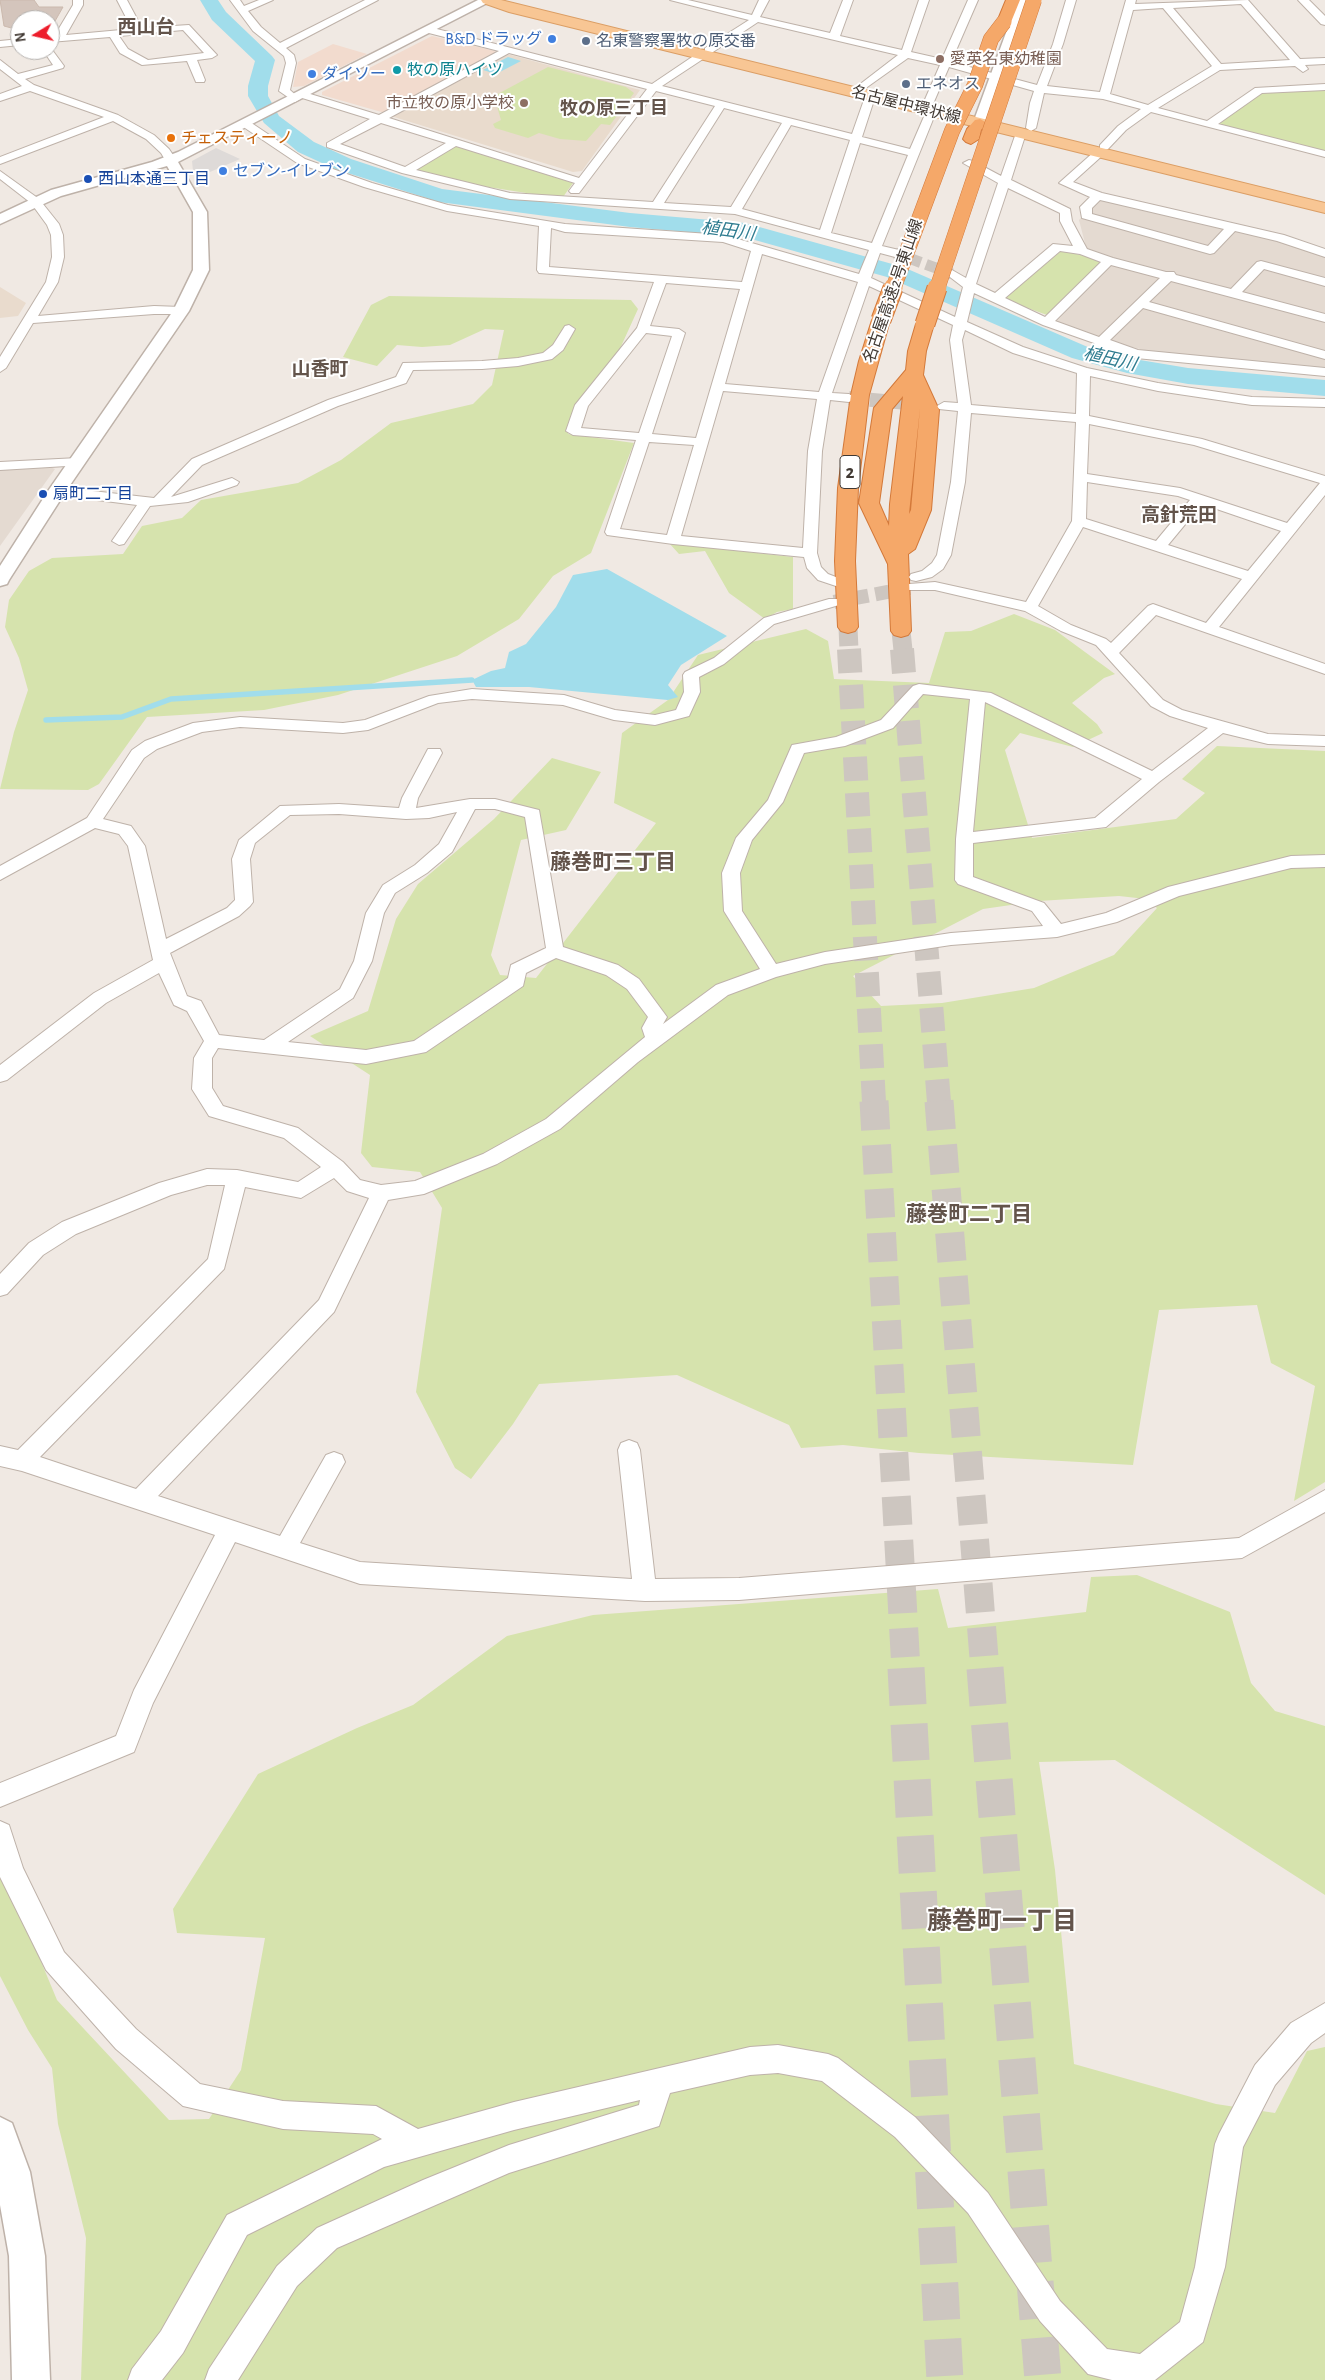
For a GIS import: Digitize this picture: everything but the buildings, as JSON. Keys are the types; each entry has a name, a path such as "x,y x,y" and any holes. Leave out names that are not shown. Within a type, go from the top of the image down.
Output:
{"highway":[{"path":"979,79 994,74 1000,68 1011,36 1005,18 1003,0"},
{"name":"名古屋高速2号東山線","path":"848,627 845,561 855,397 868,361 894,321 952,132 979,79 991,39 1005,18 1011,0"},
{"path":"901,632 898,566 888,501 900,409 914,372 917,351 1001,83 1034,0"},
{"path":"1001,83 1021,69 1046,0"},
{"path":"894,321 966,138 974,129 975,118"},
{"path":"952,194 966,138"},
{"path":"894,321 920,286"},
{"path":"894,321 917,351"},
{"path":"898,566 921,510 930,410 914,372"}],"main road":[{"name":"名古屋中環状線","path":"488,0 514,8 705,52 975,118 1325,208"},
{"name":"名古屋中環状線","path":"1101,150 1325,200"}],"street":[{"path":"60,32 78,5 78,0"},
{"path":"122,0 139,32"},
{"path":"235,0 268,40 289,55 291,63 284,91 299,97 381,118 582,182"},
{"path":"242,10 268,0"},
{"path":"280,47 373,0"},
{"path":"0,220 35,201 79,186 171,161 488,0"},
{"path":"675,0 945,64 979,79 1041,89 1104,96 1325,154"},
{"path":"567,202 654,87 756,18 764,0"},
{"path":"834,37 848,0"},
{"path":"824,235 857,139 867,92 905,55 924,0"},
{"path":"836,582 823,577 814,568 810,553 815,451 824,396 865,277 945,64 973,0"},
{"path":"975,118 979,79 1011,0"},
{"path":"975,118 1001,83 1024,0"},
{"path":"1071,0 1026,131 1003,180 968,289 956,340 965,408 958,482 944,555 938,566 917,580 1030,608 1066,628 1101,642 1157,703 1176,713 1220,728 1268,738 1325,741"},
{"path":"1104,96 1130,4 1166,5 1243,0 1298,63 1322,87"},
{"path":"1303,0 1325,22"},
{"path":"1166,5 1218,67"},
{"path":"60,39 185,27 212,55 146,63 124,51 113,34"},
{"path":"429,30 913,153"},
{"path":"508,50 331,145 406,171 510,196 567,202 735,212 824,235 875,251 895,253"},
{"path":"191,58 200,80"},
{"path":"17,78 59,66 55,60"},
{"path":"1325,61 1218,67 1150,108 1122,128 1065,183 1098,196 1280,238 1325,253"},
{"path":"0,63 30,87 114,117 150,137 165,151 200,212 201,270 181,310 57,491 0,580"},
{"path":"0,98 30,87"},
{"path":"1209,125 1259,90 1322,87"},
{"path":"656,207 720,104"},
{"path":"0,161 114,117"},
{"path":"735,212 788,122"},
{"path":"247,123 301,160 368,185 447,208 545,223 565,228 716,238 865,277 1018,350 1084,371 1158,386 1252,400 1325,403"},
{"path":"406,171 455,142"},
{"path":"969,163 1066,211 1066,221 1082,251"},
{"path":"0,174 35,201 53,224 57,235 58,257 52,282 0,368"},
{"path":"1098,196 1086,206 1086,216 1210,250 1232,227"},
{"path":"545,223 543,270 747,286"},
{"path":"997,298 1057,246 1082,251 1110,261 1325,318"},
{"path":"673,540 758,248"},
{"path":"1047,322 1110,261"},
{"path":"1234,293 1261,265 1325,282"},
{"path":"952,274 968,289 997,298 1047,322 1100,343 1136,354 1325,372"},
{"path":"1100,343 1170,276"},
{"path":"661,279 643,330 582,405 573,431 700,442"},
{"path":"1142,304 1325,355"},
{"path":"30,320 154,310 181,310"},
{"path":"119,541 151,503 197,462 333,403 401,380 408,366 482,365 518,362 547,356 558,346 569,329"},
{"path":"643,330 679,333 612,532 673,540 810,553"},
{"path":"1030,608 1079,521 1084,371"},
{"path":"718,387 855,397"},
{"path":"944,406 1082,419 1197,442 1325,480"},
{"path":"0,466 78,462"},
{"path":"1080,477 1180,492 1291,529"},
{"path":"57,491 151,503 183,499 232,482"},
{"path":"1210,628 1325,486"},
{"path":"1159,547 1199,498"},
{"path":"1079,521 1251,577"},
{"path":"0,874 93,822 138,754 150,745 199,726 240,722 343,728 368,725 435,700 472,694 564,700 614,715 655,720 683,714 692,692 691,675 719,661 769,621 834,602"},
{"path":"1111,652 1153,609 1319,666 1325,649"},
{"path":"771,972 733,911 731,874 744,838 775,802 798,749 839,742 887,724 919,690 985,696 1153,778"},
{"path":"978,696 964,839 964,880 1038,907 1057,931"},
{"path":"964,839 1000,833 1100,823 1153,778 1220,728"},
{"path":"406,814 410,798 434,753"},
{"path":"267,1047 347,993 363,961 375,912 390,889 421,869 446,848 470,804"},
{"path":"0,1075 100,998 162,956 233,912 244,902 240,859 247,840 286,810 339,809 406,814 429,813 470,804 495,804 533,814 555,951"},
{"path":"93,822 125,830 136,846 162,956 180,1000 194,1006 212,1041"},
{"path":"212,1041 203,1058 202,1089 216,1111 291,1133 336,1167 354,1186 381,1193 417,1189 490,1159 554,1124 655,1038 722,990 771,972 825,958 951,939 1057,931 1111,918 1174,891 1291,862 1325,861"},
{"path":"212,1041 366,1057 419,1047 517,981 517,970 555,951 612,970 633,984 658,1017 651,1028 655,1038"},
{"path":"0,1288 36,1249 69,1228 166,1188 207,1177 237,1178 301,1190 336,1167"},
{"path":"237,1178 217,1263 11,1459 360,1573 645,1590 740,1589 1242,1548 1325,1500"},
{"path":"140,1500 327,1306 381,1193"},
{"path":"629,1450 645,1590"},
{"path":"285,1548 334,1462"},
{"path":"0,1795 125,1744 143,1698 230,1530"},
{"path":"0,1834 11,1872 55,1961 126,2039 193,2096 283,2115 376,2120 417,2144"},
{"path":"144,2380 172,2342 237,2225 380,2154 514,2116 750,2061 778,2059 828,2068 905,2127 978,2203 1050,2311 1099,2364 1144,2370 1192,2330 1210,2267 1229,2144 1260,2083 1301,2033 1325,2017"},
{"path":"220,2380 287,2276 326,2238 433,2190 509,2159 649,2116 660,2082"},
{"path":"0,2135 12,2172 27,2256 31,2376"}],"shaded area":[{"path":"432,36 495,51 495,53 385,113 322,95 322,92"},
{"name":"ダイソー","path":"333,44 367,54 304,86 293,87 298,62"},
{"name":"市立牧の原小学校","path":"505,55 511,55 640,90 582,171 573,172 394,117 394,115"},
{"path":"216,148 240,159 203,175 193,171 192,161"},
{"path":"1100,198 1281,240 1325,256 1325,369 1156,353 1092,337 1056,322 1113,260 1087,251 1079,220"},
{"path":"0,287 26,303 18,316 0,318"},
{"path":"50,467 55,469 0,546 0,470"}],"green space":[{"path":"548,67 626,87 634,93 610,125 601,124 586,141 560,139 539,133 528,138 495,128 493,124 501,120 494,96"},
{"path":"1325,88 1325,151 1218,126 1218,123 1263,92"},
{"path":"454,145 573,183 563,197 558,198 469,184 414,169"},
{"path":"1064,251 1097,259 1101,263 1047,315 1008,301 1006,297 1060,252"},
{"path":"389,296 631,300 638,309 618,353 578,405 568,434 634,443 591,553 553,576 519,619 457,656 338,695 264,710 147,717 99,784 88,790 0,789 14,732 28,690 19,658 5,627 9,600 29,571 52,558 123,554 142,526 182,518 201,500 298,483 341,460 391,423 473,404 492,385 504,330 485,329 450,345 422,347 397,345 377,366 343,357 371,305"},
{"path":"669,543 793,557 793,609 777,612 765,619 729,593 705,551 679,554"},
{"path":"1014,614 1055,630 1115,674 1104,678 1072,703 1097,724 1103,733 1073,747 1020,733 1005,750 1032,838 1176,819 1205,793 1182,779 1217,746 1325,751 1325,1482 1294,1501 1315,1386 1271,1363 1257,1305 1159,1310 1133,1465 919,1453 843,1445 801,1448 789,1425 677,1375 539,1384 513,1424 471,1479 455,1468 416,1392 442,1208 420,1172 372,1167 361,1153 370,1075 310,1036 368,1011 396,919 418,884 494,819 552,758 601,772 566,830 521,840 491,955 500,975 536,978 656,823 614,803 622,733 668,700 698,655 806,629 828,641 834,679 929,683 945,632 971,631","holes":["1119,896 1146,899 1157,908 1114,955 1034,988 942,1003 881,1006 853,976 983,909 1039,901"]},
{"path":"1137,1575 1230,1612 1251,1683 1275,1711 1325,1726 1325,1895 1115,1760 1039,1762 1055,1870 1074,2064 1216,2104 1275,2113 1307,2051 1325,2047 1325,2380 81,2380 86,2238 58,2124 52,2068 28,2030 0,1976 0,1863 57,2000 169,2120 209,2119 241,2070 265,1938 177,1933 173,1909 258,1774 357,1728 413,1705 507,1636 593,1615 938,1589 948,1628 1086,1612 1091,1577"}],"water":[{"path":"508,57 521,61 496,74 483,70"},
{"path":"607,569 727,636 681,665 668,685 678,697 668,700 529,687 476,687 472,680 491,671 505,668 509,652 526,644 556,607 573,575"}],"waterway":[{"name":"植田川","path":"209,0 219,16 265,60 258,86 258,96 271,119 306,147 343,164 439,195 630,220 745,230 895,272 1081,353 1127,365 1188,376 1325,388"},
{"path":"46,720 122,717 171,699 472,680"}],"tunnel":[{"path":"895,253 952,274"},
{"path":"849,398 930,405"},
{"path":"834,602 914,587"},
{"path":"848,627 849,650"},
{"path":"901,631 903,650"},
{"path":"849,649 874,1102"},
{"path":"902,649 939,1102"},
{"path":"874,1101 906,1670"},
{"path":"939,1101 985,1670"},
{"path":"906,1668 945,2380"},
{"path":"985,1668 1043,2380"}],"place":[{"name":"B&D ドラッグ","path":"552,39"},
{"name":"名東警察署牧の原交番","path":"586,41"},
{"name":"愛英名東幼稚園","path":"940,59"},
{"name":"牧の原ハイツ","path":"397,70"},
{"name":"ダイソー","path":"312,74"},
{"name":"エネオス","path":"906,84"},
{"name":"市立牧の原小学校","path":"524,103"},
{"name":"チェスティーノ","path":"171,138"},
{"name":"セブン-イレブン","path":"223,171"},
{"name":"西山本通三丁目","path":"88,179"},
{"name":"扇町二丁目","path":"43,494"}],"district":[{"name":"西山台","path":"146,27"},
{"name":"牧の原三丁目","path":"614,109"},
{"name":"山香町","path":"320,369"},
{"name":"高針荒田","path":"1179,515"},
{"name":"藤巻町三丁目","path":"613,863"},
{"name":"藤巻町二丁目","path":"969,1215"},
{"name":"藤巻町一丁目","path":"1002,1921"}]}
